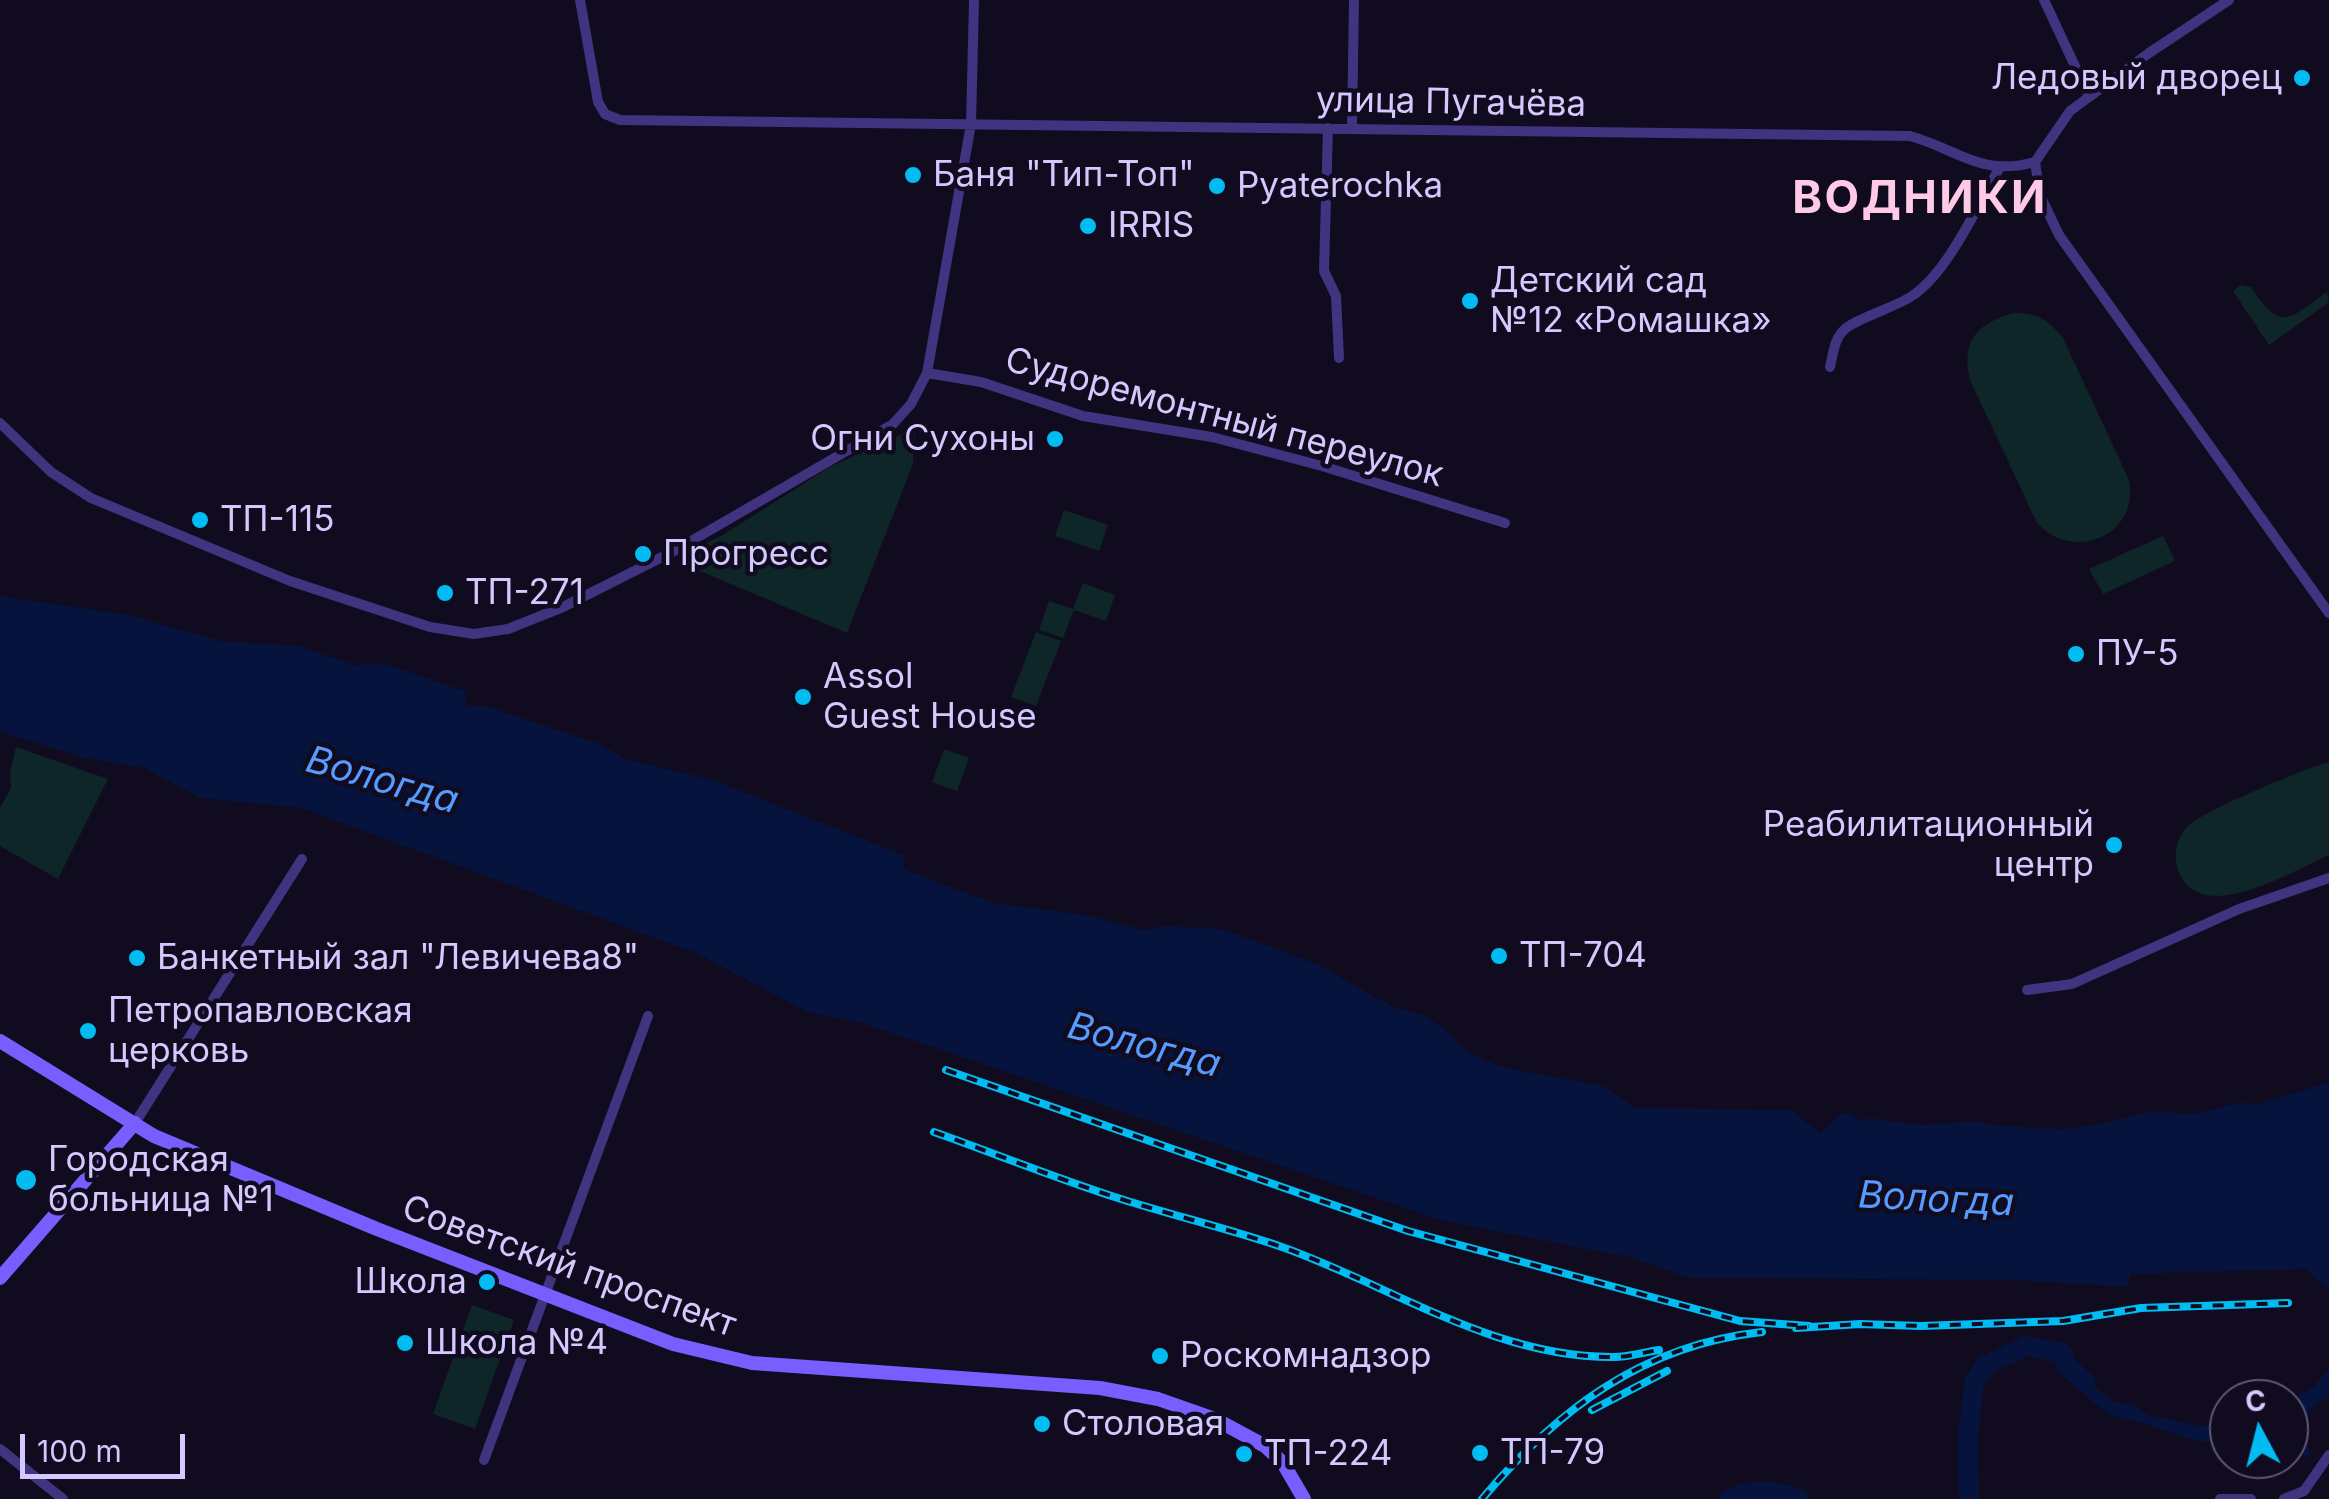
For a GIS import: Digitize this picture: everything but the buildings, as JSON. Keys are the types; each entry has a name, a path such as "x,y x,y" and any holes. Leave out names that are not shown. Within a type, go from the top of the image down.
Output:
{"street":[{"name":"улица Пугачёва","path":"580,0 598,102 605,114 620,120 1910,136 1978,165 2000,167 2035,162"},
{"path":"0,423 51,472 91,498 290,581 430,627 474,634 508,629 563,607 691,541 893,424 911,404 928,372 971,124 974,0"},
{"path":"1352,128 1354,0"},
{"path":"2044,0 2089,96"},
{"path":"2229,0 2089,96 2053,131 2035,162 2040,194 2059,235 2329,613"},
{"path":"1328,128 1324,271 1336,296 1338,358"},
{"path":"1830,367 1835,344 1844,328 1917,293 1945,260 2000,167"},
{"name":"Судоремонтный переулок","path":"928,372 982,382 1084,416 1212,437 1322,466 1505,524"},
{"path":"0,1278 135,1123 302,859"},
{"path":"2027,990 2072,984 2240,909 2329,878"},
{"path":"484,1460 648,1016"},
{"name":"Советский проспект","path":"0,1041 154,1136 377,1229 673,1344 752,1362 1100,1388 1158,1399 1215,1419 1264,1446 1283,1462 1304,1499"},
{"path":"0,1449 63,1499"},
{"path":"2284,1499 2304,1491 2329,1455"},
{"path":"2220,1499 2251,1499"}],"green space":[{"path":"2241,285 2251,287 2278,316 2294,315 2327,292 2329,302 2269,345 2233,291"},
{"path":"2013,313 2041,318 2063,338 2129,480 2130,500 2124,516 2101,538 2068,541 2037,523 1970,380 1968,355 1974,336 1989,323"},
{"path":"915,428 913,464 847,633 700,571 688,552 721,536 830,467"},
{"path":"1064,510 1108,525 1099,551 1055,536"},
{"path":"2163,536 2175,561 2103,594 2089,569"},
{"path":"1083,583 1115,595 1106,621 1074,610 1063,638 1039,630 1049,601 1073,609"},
{"path":"1036,632 1061,641 1036,706 1011,697"},
{"path":"16,747 108,779 58,879 0,846 0,808 11,788"},
{"path":"944,749 969,758 957,791 932,782"},
{"path":"2329,762 2329,855 2247,891 2205,895 2189,887 2176,859 2176,847 2187,827 2233,801"},
{"path":"472,1305 514,1320 475,1429 433,1414"}],"water":[{"name":"Вологда","path":"0,596 128,615 221,641 300,646 354,665 383,663 465,691 467,706 485,706 599,744 627,759 713,780 904,855 904,869 993,903 1086,915 1144,930 1165,926 1223,929 1317,964 1395,1008 1421,1014 1442,1027 1465,1050 1501,1067 1604,1086 1636,1108 1792,1110 1820,1133 1840,1114 1848,1112 1861,1121 1869,1118 1921,1125 1979,1121 2060,1129 2153,1111 2195,1114 2240,1102 2255,1105 2329,1082 2329,1289 2305,1269 2130,1274 2128,1287 2014,1280 1690,1278 1633,1258 1440,1220 865,1024 806,1011 696,953 301,808 200,798 144,768 85,758 0,732"},
{"path":"2066,1365 2115,1402 2133,1405 2148,1415 2209,1425 2209,1441 2197,1441 2112,1415 2077,1384"},
{"path":"2329,1368 2329,1397 2309,1410 2309,1389"}],"waterway":[{"path":"1969,1499 1968,1437 1974,1383 1984,1366 2027,1346 2063,1353 2066,1365 2085,1382"},
{"path":"1729,1499 1764,1492 1800,1499"}],"railway":[{"path":"946,1070 1408,1231 1740,1321 1809,1326"},
{"path":"934,1132 1097,1191 1282,1247 1444,1317 1527,1346 1614,1357 1659,1350"},
{"path":"1796,1328 2063,1321 2141,1308 2288,1303"},
{"path":"1482,1499 1541,1437 1606,1387 1679,1351 1762,1332"},
{"path":"1592,1410 1667,1371"}],"place":[{"name":"Ледовый дворец","path":"2302,78"},
{"name":"Баня \"Тип-Топ\"","path":"913,175"},
{"name":"Pyaterochka","path":"1217,186"},
{"name":"IRRIS","path":"1088,226"},
{"name":"Детский сад №12 «Ромашка»","path":"1470,301"},
{"name":"Огни Сухоны","path":"1055,439"},
{"name":"ТП-115","path":"200,520"},
{"name":"Прогресс","path":"643,554"},
{"name":"ТП-271","path":"445,593"},
{"name":"ПУ-5","path":"2076,654"},
{"name":"Assol Guest House","path":"803,697"},
{"name":"Реабилитационный центр","path":"2114,845"},
{"name":"ТП-704","path":"1499,956"},
{"name":"Банкетный зал \"Левичева8\"","path":"137,958"},
{"name":"Петропавловская церковь","path":"88,1031"},
{"name":"Городская больница №1","path":"26,1180"},
{"name":"Школа","path":"487,1282"},
{"name":"Школа №4","path":"405,1343"},
{"name":"Роскомнадзор","path":"1160,1356"},
{"name":"Столовая","path":"1042,1424"},
{"name":"ТП-79","path":"1480,1453"},
{"name":"ТП-224","path":"1244,1454"}],"district":[{"name":"ВОДНИКИ","path":"1920,199"}]}
